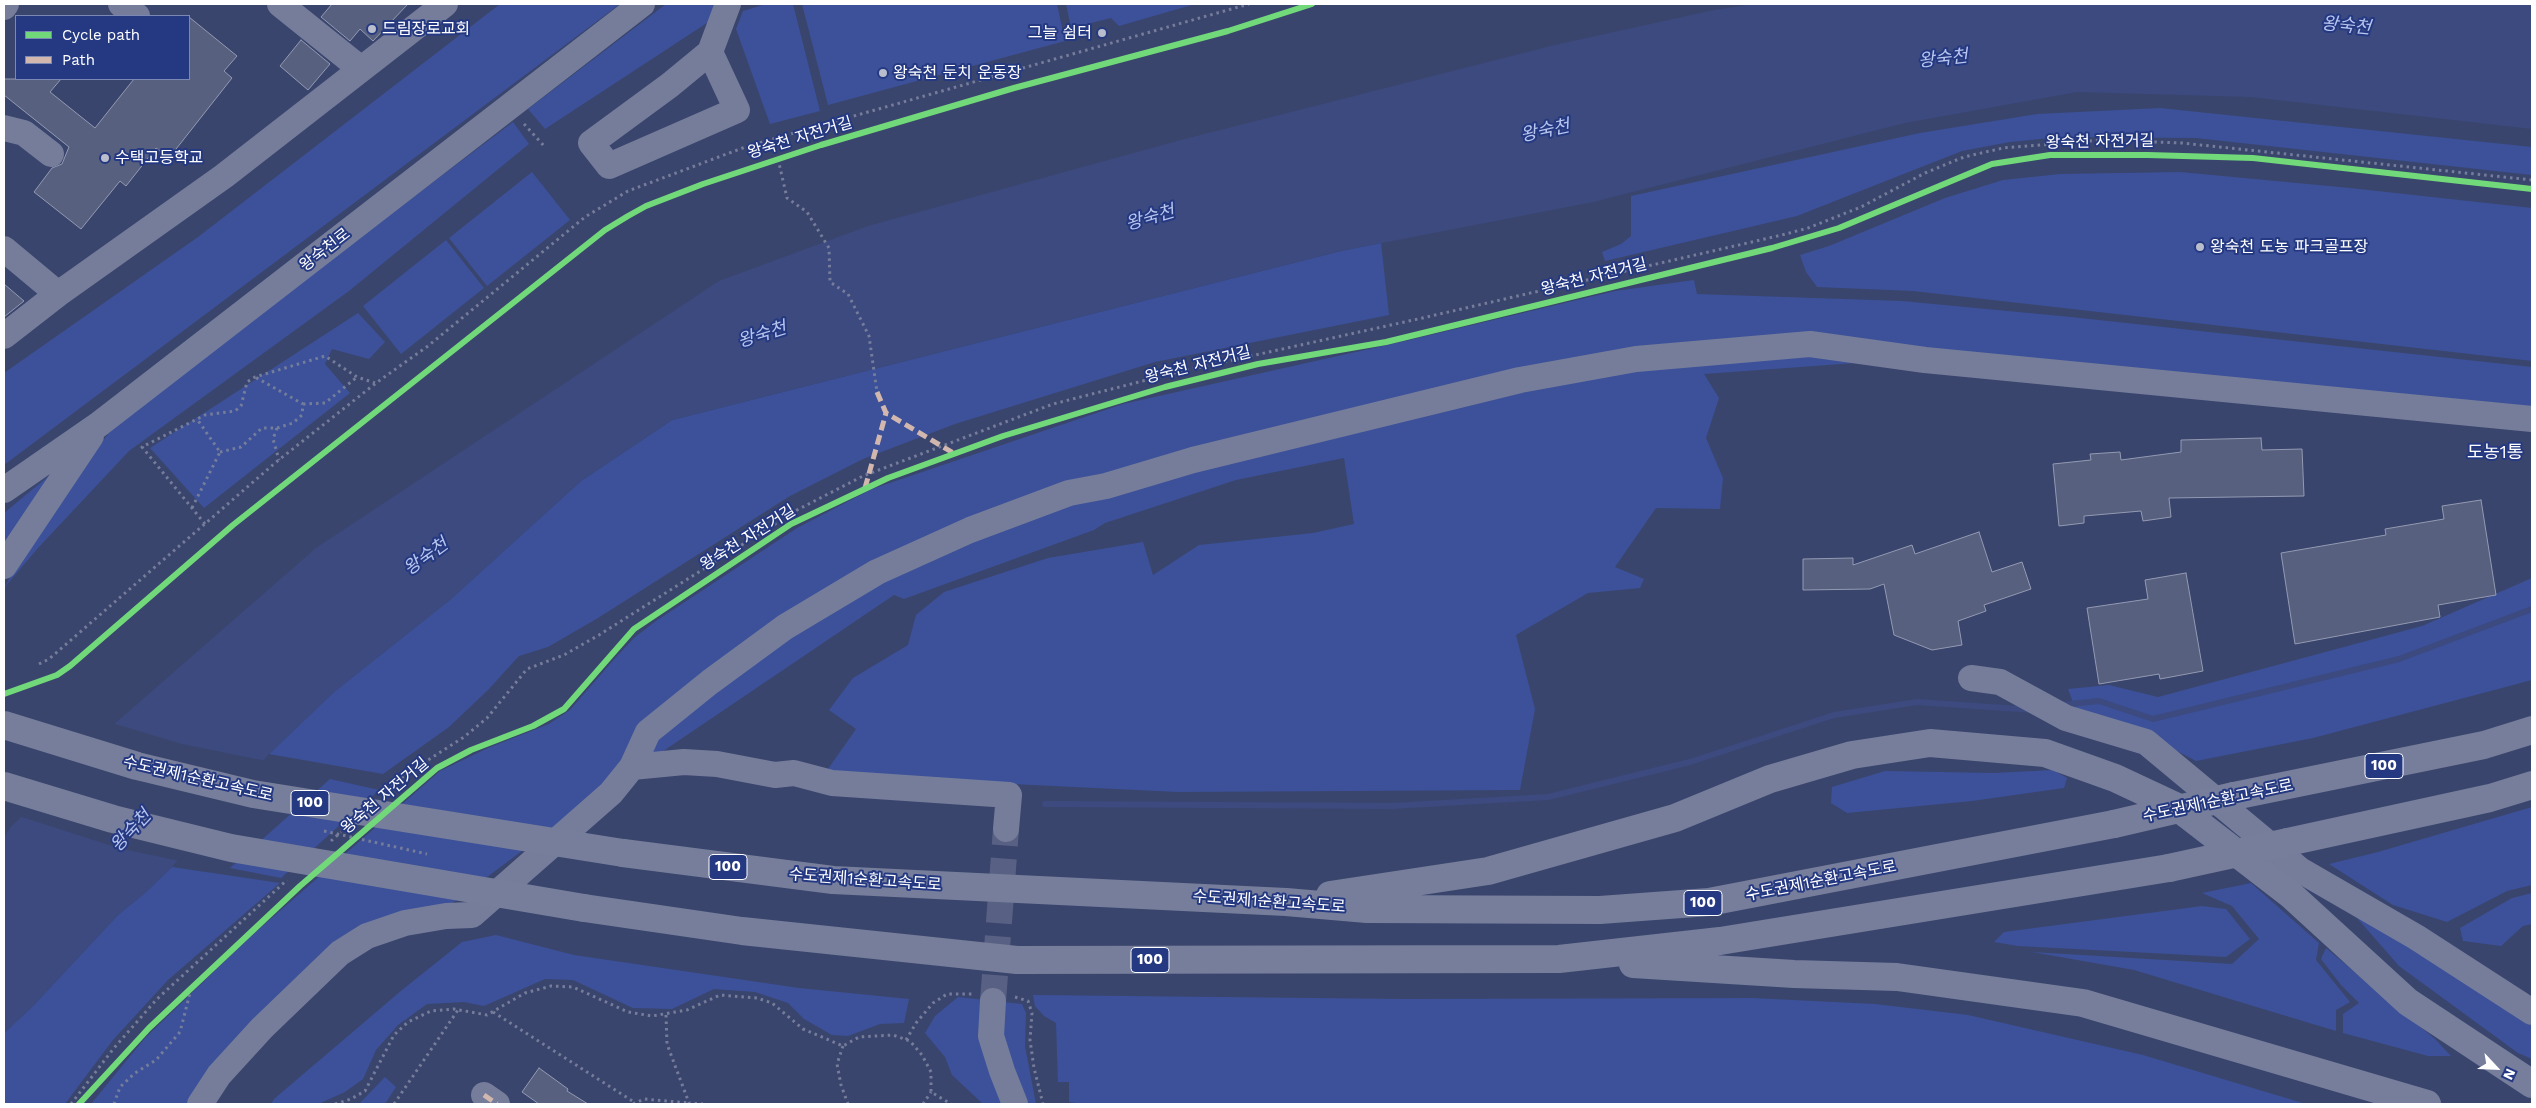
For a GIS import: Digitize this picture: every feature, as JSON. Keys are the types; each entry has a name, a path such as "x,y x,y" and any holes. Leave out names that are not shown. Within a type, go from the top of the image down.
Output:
{"highway":[{"name":"수도권제1순환고속도로","path":"4,725 137,766 254,794 623,853 833,880 1286,902 1368,909 1600,910 1709,902 2114,824 2234,796 2484,745 2532,730"},
{"path":"1286,902 1488,871 1675,818 1770,779 1852,755 1930,743 2045,753 2115,778 2177,808 2291,895 2408,1002 2532,1084"},
{"name":"100","path":"4,786 113,819 231,848 584,908 742,931 1017,960 1559,960 1720,941 2169,868 2490,798 2532,785"},
{"path":"1559,960 1794,974 1897,977 2083,1003 2427,1104"}],"street":[{"path":"121,4 136,15"},
{"path":"280,4 360,69"},
{"path":"4,336 58,294 224,176 446,4"},
{"name":"왕숙천로","path":"4,490 98,425 642,4"},
{"path":"710,52 737,110 609,166 591,143 670,85 710,52 728,4"},
{"path":"4,128 24,133 51,154"},
{"path":"4,249 58,294"},
{"path":"200,1104 220,1075 262,1028 340,953 367,936 405,924 446,916 472,915 610,794 632,766 648,732 710,682 785,627 877,572 970,530 1069,493 1106,486 1193,460 1520,380 1636,359 1810,344 1925,360 2532,419"},
{"path":"4,566 98,425"},
{"path":"1971,678 2000,682 2066,718 2146,742 2300,870 2416,936 2532,1012"},
{"path":"632,766 684,762 717,764 775,775 794,773 832,783 1009,795 1006,829"},
{"path":"993,1001 991,1036 1015,1104"}],"path":[{"path":"39,664 49,660 279,460 376,383 428,346 586,217 628,191 748,146 1249,4"},
{"path":"509,106 546,148"},
{"path":"2244,158 2332,167"},
{"path":"778,159 786,198 808,212 829,248 830,282 848,294 869,336 878,392"},
{"path":"205,524 142,447 205,416 235,411 241,406 246,382 255,377 325,356 357,377 376,383"},
{"path":"255,377 303,404 325,403 357,377"},
{"path":"220,452 241,447 262,428 277,428 293,423 302,415 303,404"},
{"path":"197,420 220,452"},
{"path":"277,428 273,439 279,460"},
{"path":"192,508 220,452"},
{"path":"315,829 427,854"},
{"path":"184,996 198,982"},
{"path":"335,1104 351,1099 365,1091 394,1034 408,1022 431,1011 458,1010 487,1015 525,993 551,986 573,986 628,1012 652,1016 687,1010 720,996 757,998 772,1003 803,1029 843,1046"},
{"path":"114,1104 120,1087 135,1073 156,1060 180,1032 191,989"},
{"path":"394,1104 458,1010"},
{"path":"494,1012 634,1103 644,1099 703,1104"},
{"path":"666,1015 667,1044 689,1103"},
{"path":"848,1104 841,1085 837,1064 843,1046 859,1038 875,1034 893,1034 910,1041 922,1055 931,1072 931,1092 923,1104"},
{"path":"80,1104 95,1086"},
{"path":"931,1092 951,1104"}],"shaded area":[{"path":"500,4 620,4 4,465 4,373 198,237"},
{"path":"666,4 717,4 710,21 545,129 528,109"},
{"path":"766,4 793,4 820,111 770,124 736,29 743,11"},
{"name":"왕숙천 둔치 운동장","path":"802,4 1057,4 1065,41 828,105"},
{"path":"1066,4 1195,4 1119,26 1111,18 1071,28"},
{"path":"2160,108 2532,147 2532,175 2196,138 2060,137 2010,142 1962,151 1797,216 1605,261 1602,252 1621,244 1631,236 1631,196 1920,133 2037,114"},
{"path":"513,122 529,144 349,291 129,451 38,548 4,588 30,544 110,431 218,344"},
{"path":"532,172 570,220 487,286 449,238"},
{"name":"왕숙천 도농 파크골프장","path":"2180,172 2532,208 2532,361 1913,291 1817,287 1806,272 1800,255 1829,246 1945,198 2003,180 2060,174"},
{"path":"446,240 484,288 401,354 363,306"},
{"path":"1381,243 1389,315 1155,362 955,424 863,459 790,496 598,618 548,647 519,656 488,690 449,727 383,774 269,754 334,692 451,599 581,481 672,420 1341,251"},
{"path":"1694,280 1697,294 1902,301 2071,317 2532,367 2532,413 1883,361 1704,374 1719,398 1706,438 1723,478 1720,509 1656,508 1615,567 1644,579 1640,588 1588,593 1516,635 1535,709 1520,790 1178,792 846,776 828,769 856,729 829,710 853,678 908,645 916,615 944,592 1048,558 1143,542 1153,575 1199,545 1313,533 1354,524 1344,458 1236,480 1105,523 1094,530 904,599 894,595 582,806 439,913 373,929 192,1104 91,1104 145,1038 250,937 440,771 488,748 549,724 570,710 635,637 656,621 797,528 872,489 1123,404 1405,341 1615,291"},
{"path":"358,313 385,342 369,359 332,349 325,364 350,393 204,508 150,448"},
{"path":"68,460 4,555 4,513"},
{"path":"2532,578 2532,680 2313,738 2196,761 2135,729 2077,713 2068,689 2109,685 2158,697 2422,626"},
{"path":"2053,770 2067,778 2064,788 1972,801 1847,813 1831,803 1832,787 1885,771 1994,773"},
{"path":"330,779 379,790 281,878 230,868"},
{"path":"2532,807 2532,885 2507,891 2447,922 2393,905 2329,864 2378,852"},
{"path":"172,867 280,883 168,980 113,1040 65,1104 4,1104 4,1033 32,1007 118,915"},
{"path":"2251,883 2319,943 2316,960 2350,1002 2336,1010 2336,1031 2134,970 2032,952 2232,964 2259,939 2232,906 2202,893"},
{"path":"2532,893 2532,924 2523,926 2501,946 2463,941 2460,928 2512,898"},
{"path":"2202,906 2226,909 2250,939 2226,957 2018,946 1994,942 2004,932"},
{"path":"2357,918 2372,919 2532,1026 2532,1059 2518,1053 2399,966"},
{"path":"496,935 574,955 799,988 909,999 904,1023 880,1024 848,1036 832,1035 804,1019 788,1003 755,992 714,989 672,1009 633,1008 573,980 545,979 484,1006 464,1002 427,1004 398,1025 376,1050 363,1079 345,1092 318,1104 271,1104 274,1099 402,990 462,942"},
{"path":"2326,948 2435,1039 2451,1056 2428,1056 2343,1033 2343,1014 2359,1003 2341,985 2321,959"},
{"path":"1033,995 1406,999 1752,998 1875,1004 1968,1015 2143,1055 2306,1104 1083,1104 1069,1102 1069,1082 1058,1082 1056,1023 1044,1016 1035,1006"},
{"path":"958,997 1022,1004 1026,1013 1025,1046 1036,1104 983,1104 952,1075 945,1057 925,1033 935,1016"},
{"path":"385,1077 396,1087 385,1104 359,1104"}],"water":[{"name":"왕숙천","path":"1754,4 2532,4 2532,129 2251,97 2077,92 1905,123 1593,202 1341,251 672,420 581,481 451,599 334,692 269,754 172,867 118,915 32,1007 4,1033 4,837 11,827 112,726 316,548 719,281 868,226 1181,140 1555,45 1714,10"}],"pier":[{"path":"112,723 182,744 266,761 180,861 118,848 19,816"}],"building":[{"name":"드림장로교회","path":"332,4 408,4 373,41 360,29 350,41 321,17"},
{"path":"190,18 237,56 224,71 232,78 169,158 156,148 126,186 120,181 81,229 34,192 52,168 62,164 69,147 4,95 4,79 60,80 50,92 95,128 133,80 190,80"},
{"path":"301,40 330,64 308,90 280,66"},
{"path":"4,284 24,301 4,317"},
{"path":"2261,438 2262,450 2302,449 2304,496 2169,498 2171,517 2143,521 2141,511 2084,516 2084,523 2059,526 2053,464 2091,460 2090,454 2120,452 2121,460 2181,452 2181,440"},
{"path":"2481,500 2496,595 2438,605 2440,617 2295,644 2281,553 2386,535 2385,529 2444,519 2442,506"},
{"path":"1979,532 1992,572 2022,562 2031,589 1984,605 1986,611 1958,621 1962,645 1932,650 1894,635 1884,584 1870,589 1803,590 1803,559 1853,558 1853,565 1912,545 1915,554"},
{"path":"2186,573 2203,671 2160,679 2159,674 2099,684 2087,608 2148,599 2145,580"},
{"path":"539,1068 568,1089 567,1091 588,1104 539,1104 522,1092"}],"waterway":[{"path":"2061,705 2099,701 2153,719 2399,659 2532,609"},
{"path":"1045,804 1391,806 1548,797 1690,762 1834,715 1917,702 2034,710"}],"tunnel":[{"path":"993,1001 1006,829"}],"marked path":[{"path":"877,392 886,413 955,454"},
{"path":"865,488 886,413"},
{"path":"484,1095 497,1104"}],"cycle path":[{"name":"왕숙천 자전거길","path":"4,694 57,675 70,666 233,525 605,230 646,206 703,184 821,145 1014,88 1228,31 1312,4"},
{"name":"왕숙천 자전거길","path":"79,1104 149,1028 300,886 437,768 471,750 533,726 564,709 634,629 791,524 888,478 1003,436 1165,387 1258,364 1386,342 1772,248 1839,228 1992,164 2050,155 2253,158 2532,189"}],"place":[{"name":"드림장로교회","path":"372,29"},
{"name":"그늘 쉼터","path":"1102,33"},
{"name":"왕숙천 둔치 운동장","path":"883,73"},
{"name":"수택고등학교","path":"105,158"},
{"name":"왕숙천 도농 파크골프장","path":"2200,247"}],"district":[{"name":"도농1통","path":"2495,453"}]}
